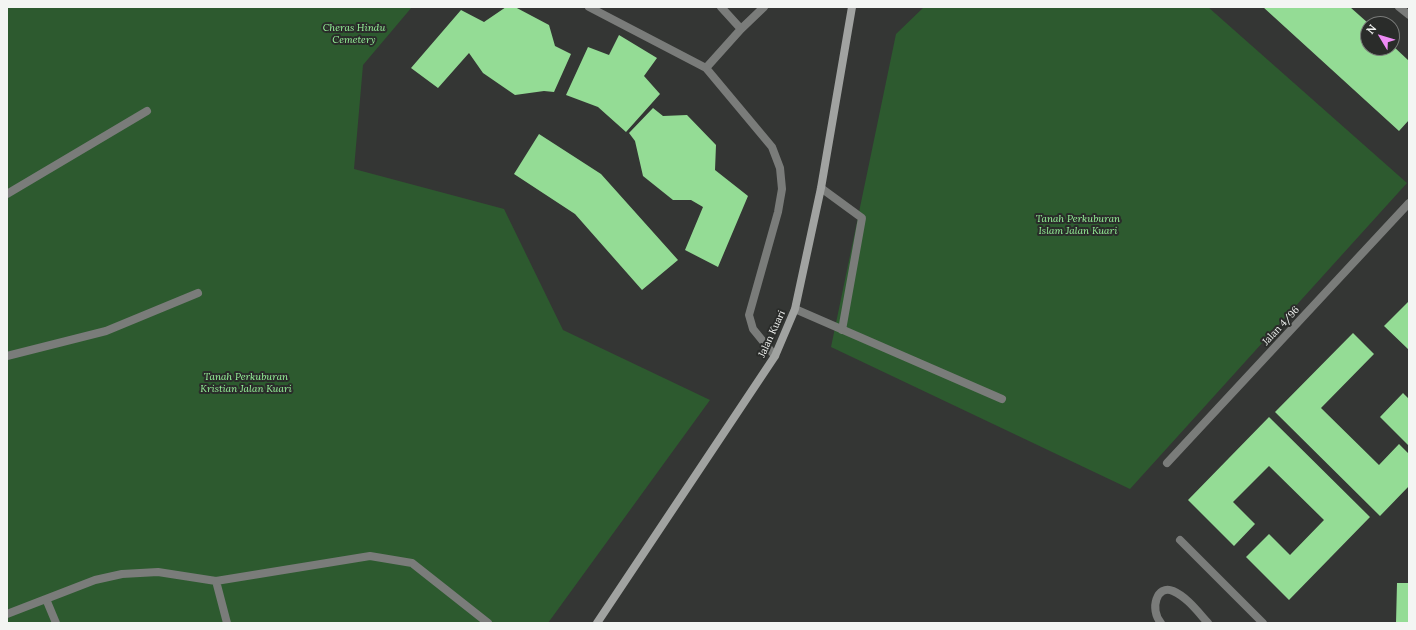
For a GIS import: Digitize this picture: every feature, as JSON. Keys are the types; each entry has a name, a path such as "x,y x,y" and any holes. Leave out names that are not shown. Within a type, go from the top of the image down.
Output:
{"street":[{"path":"589,7 706,68 772,147 780,168 782,189 778,212 750,315 753,328 775,356"},
{"path":"721,7 741,29"},
{"path":"706,68 741,29 764,7"},
{"name":"Jalan Kuari","path":"597,623 775,356 795,308 821,188 852,7"},
{"path":"1399,7 1409,15"},
{"path":"7,194 147,111"},
{"path":"821,188 862,218 842,330"},
{"name":"Jalan 4/96","path":"1167,463 1408,206"},
{"path":"7,356 106,331 198,293"},
{"path":"795,308 842,330 1002,399"},
{"path":"1180,540 1264,623"},
{"path":"7,614 95,580 122,574 158,572 216,581 370,556 412,563 488,623"},
{"path":"216,581 227,623"},
{"path":"1161,623 1154,611 1154,604 1159,595 1165,590 1172,590 1182,596 1208,623"},
{"path":"46,599 56,623"}],"green space":[{"name":"Tanah Perkuburan Kristian Jalan Kuari","path":"7,7 412,7 363,65 354,169 504,209 563,330 710,400 548,623 7,623"},
{"name":"Tanah Perkuburan Islam Jalan Kuari","path":"924,7 1208,7 1407,183 1130,489 831,347 896,34"}],"building":[{"path":"506,7 515,7 549,25 555,46 571,54 554,92 544,91 515,95 483,73 469,53 438,88 411,68 461,10 484,22"},
{"path":"1263,7 1350,7 1360,16 1360,56 1400,56 1400,53 1409,61 1409,120 1399,131"},
{"path":"619,35 657,58 644,76 660,94 626,132 598,107 566,95 588,47 609,55"},
{"path":"653,108 663,116 687,115 716,145 715,170 748,196 718,267 685,250 703,207 691,200 673,200 643,176 635,141 629,133"},
{"path":"539,134 601,174 678,260 642,290 575,214 514,174"},
{"path":"1409,301 1409,350 1384,326"},
{"path":"1353,333 1374,354 1321,408 1379,465 1399,444 1409,454 1409,486 1380,516 1275,412"},
{"path":"1403,393 1409,399 1409,446 1380,417"},
{"path":"1269,417 1370,517 1289,600 1246,557 1269,534 1290,555 1324,520 1269,466 1233,502 1255,524 1234,546 1188,500"},
{"path":"1397,583 1409,583 1409,623 1396,623"}],"park label":[{"name":"Cheras Hindu Cemetery","path":"354,34"}]}
